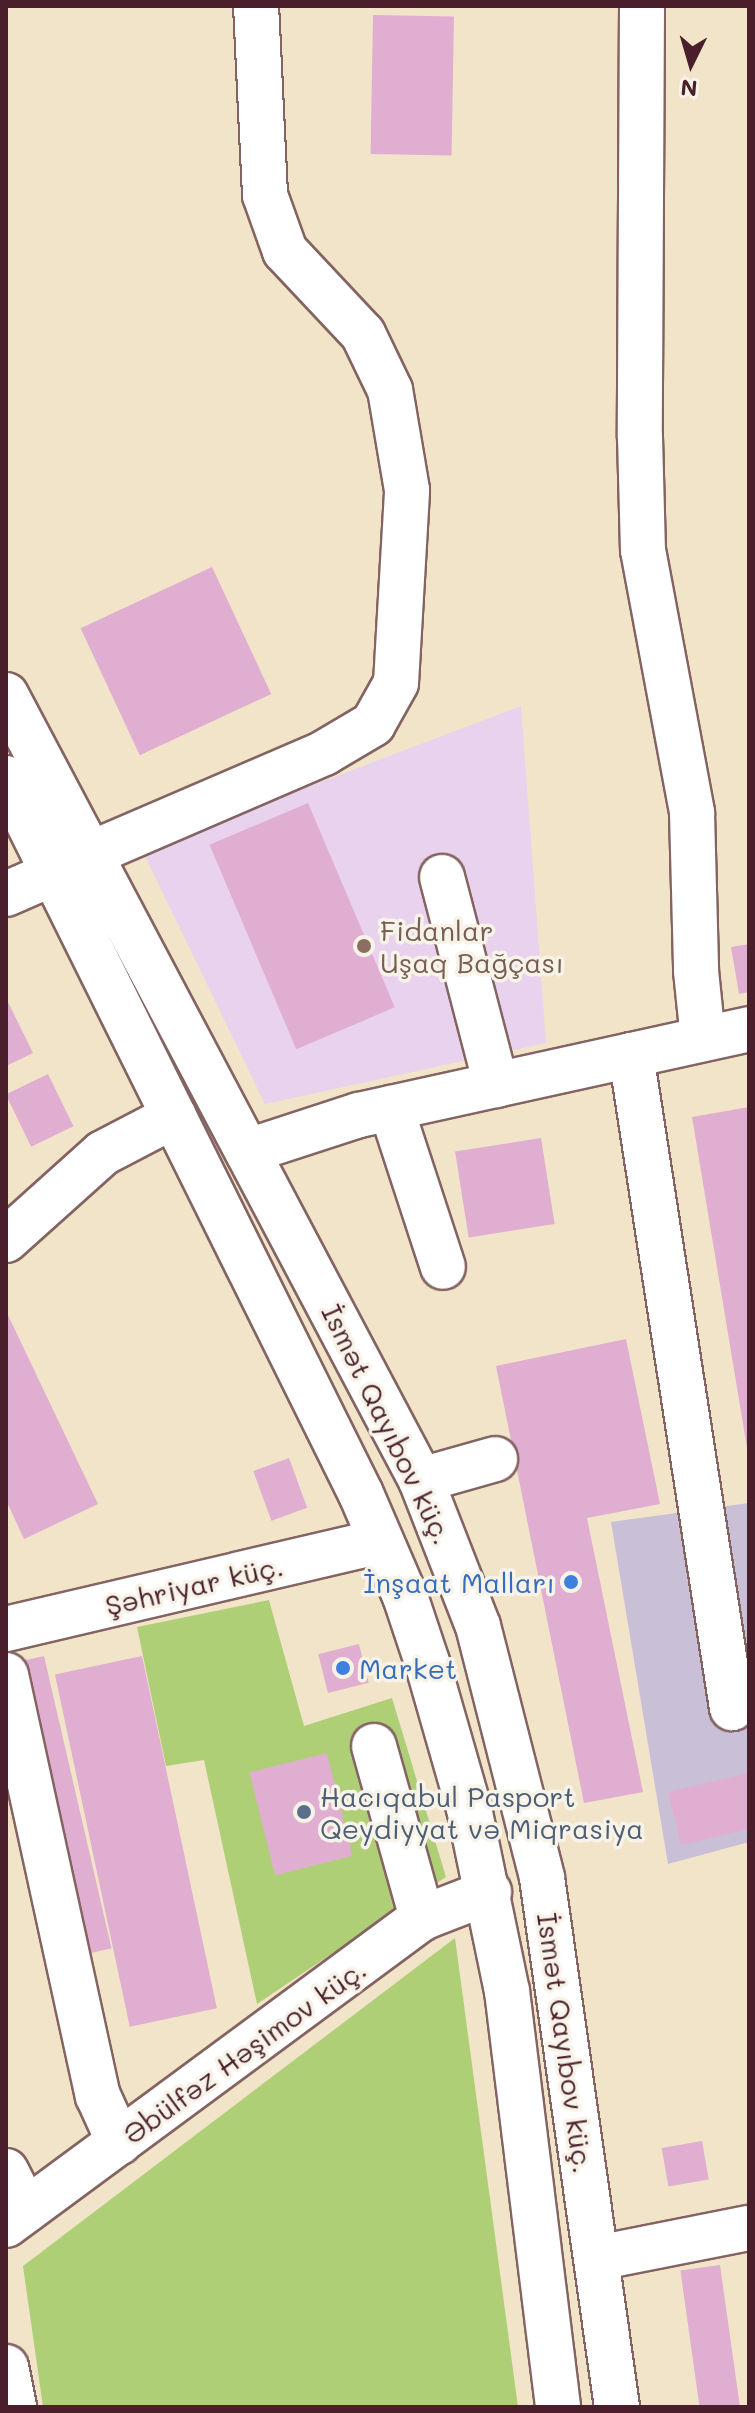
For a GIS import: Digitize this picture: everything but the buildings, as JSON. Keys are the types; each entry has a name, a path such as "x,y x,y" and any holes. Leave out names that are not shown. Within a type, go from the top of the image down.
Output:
{"main road":[{"path":"6,894 324,753 373,724 396,683 407,490 390,390 363,334 285,251 265,195 256,6"},
{"path":"642,6 640,437 643,550 692,813 696,971 703,1039"},
{"name":"İsmət Qayıbov küç.","path":"6,695 174,1116 405,1596 448,1730 489,1892 507,1991 558,2407"},
{"name":"İsmət Qayıbov küç.","path":"6,778 72,863 248,1151 421,1480 478,1626 542,1878 617,2407"},
{"path":"442,877 496,1085"},
{"path":"248,1151 391,1108 749,1029"},
{"path":"631,1055 732,1708"},
{"path":"391,1108 443,1267"},
{"path":"6,1240 103,1153 174,1116"},
{"path":"421,1480 495,1459"},
{"name":"Şəhriyar küç.","path":"6,1629 381,1541"},
{"path":"6,1675 98,2096 119,2142"},
{"path":"374,1746 422,1918"},
{"name":"Əbülfəz Həşimov küç.","path":"16,2218 422,1918 489,1892"},
{"path":"6,2171 16,2218"},
{"path":"597,2258 749,2228"},
{"path":"6,2367 14,2407"}],"shaded area":[{"name":"Fidanlar Uşaq Bağçası","path":"521,706 546,1043 265,1104 142,850"},
{"path":"749,1503 749,1842 668,1864 611,1522"}],"green space":[{"path":"269,1600 304,1726 392,1698 446,1877 257,2004 204,1760 166,1766 137,1627"},
{"path":"455,1938 518,2407 43,2407 23,2266"}],"place":[{"name":"Fidanlar Uşaq Bağçası","path":"364,946"},
{"name":"İnşaat Malları","path":"571,1582"},
{"name":"Market","path":"343,1668"},
{"name":"Hacıqabul Pasport Qeydiyyat və Miqrasiya","path":"304,1812"}]}
